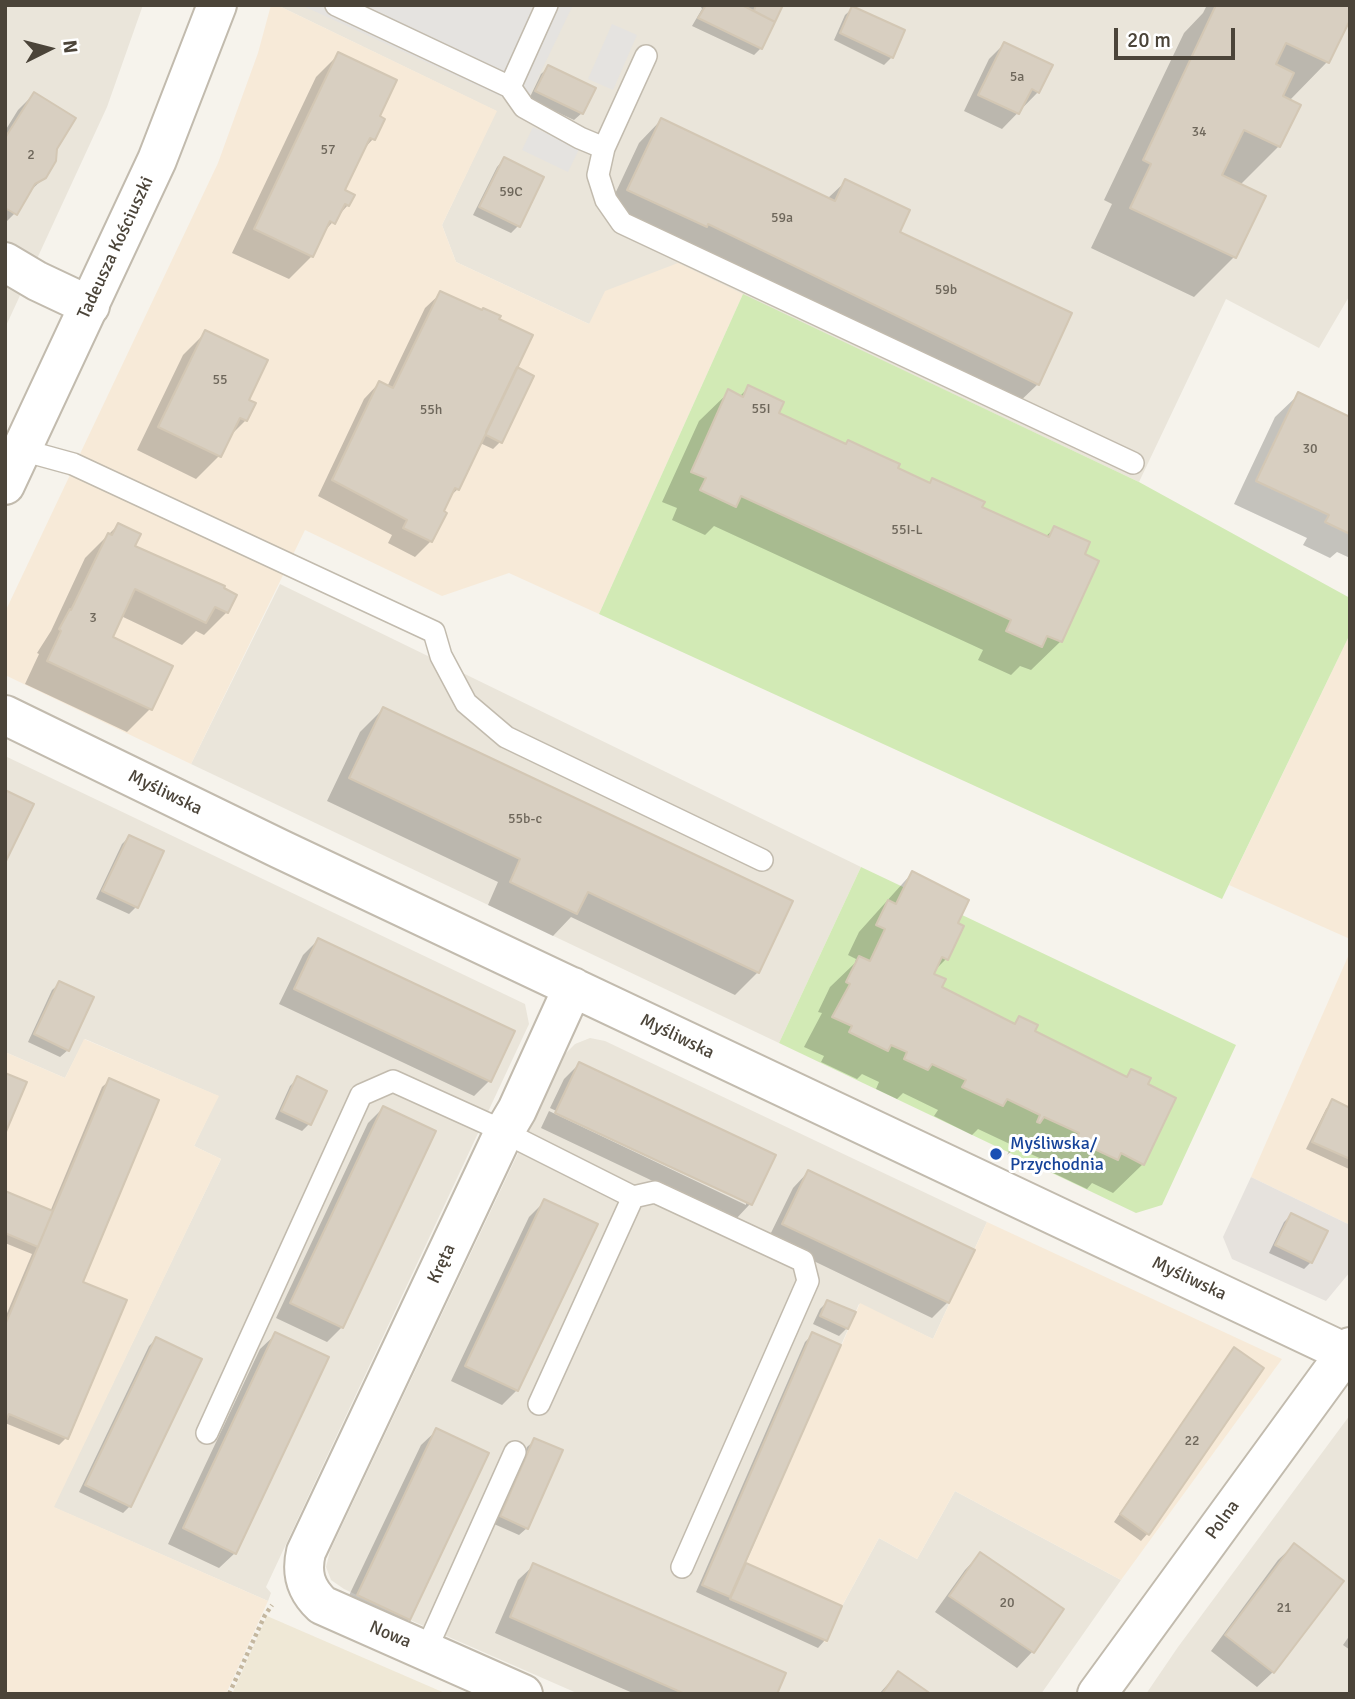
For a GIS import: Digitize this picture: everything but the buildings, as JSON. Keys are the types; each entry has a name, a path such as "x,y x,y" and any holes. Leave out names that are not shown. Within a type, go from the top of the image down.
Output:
{"street":[{"name":"Tadeusza Kościuszki","path":"5,485 157,160 217,5"},
{"path":"5,262 37,281 90,306"},
{"name":"Myśliwska","path":"5,715 280,849 1348,1351"},
{"name":"Kręta","path":"310,1542 573,987"},
{"name":"Polna","path":"1097,1694 1348,1351"},
{"name":"Nowa","path":"310,1542 303,1565 304,1577 308,1588 322,1605 523,1694"}],"lane":[{"path":"337,5 510,86 524,107 604,148"},
{"path":"510,86 547,5"},
{"path":"646,56 604,148 598,175 607,200 622,223 1133,463"},
{"path":"22,450 73,464 434,632 441,656 467,703 506,737 762,860"},
{"path":"206,1433 361,1095 393,1081 504,1132 633,1197 655,1192 803,1261 808,1281 682,1567"},
{"path":"539,1404 633,1197"},
{"path":"426,1650 515,1452"}],"path":[{"path":"229,1694 265,1615 275,1602"}],"shaded area":[{"path":"5,5 143,5 107,107 5,328"},
{"path":"271,5 277,5 497,111 442,225 456,262 589,324 605,291 678,263 743,294 599,614 509,573 442,596 305,530 191,764 5,675 5,612 218,163 258,53"},
{"path":"277,5 1350,5 1350,295 1319,348 1226,299 1139,482 678,264 589,324 456,262 442,225 496,111"},
{"path":"301,5 573,5 524,107"},
{"path":"612,24 637,35 613,90 588,79"},
{"path":"533,127 579,149 568,172 522,150"},
{"path":"280,584 861,867 779,1043 191,764"},
{"path":"1350,634 1350,939 1229,885"},
{"path":"5,756 525,1004 529,1024 266,1587 271,1593 268,1601 53,1507 221,1159 194,1146 218,1096 85,1039 65,1078 5,1052"},
{"path":"1350,952 1350,1225 1251,1177"},
{"path":"590,1038 605,1041 987,1222 933,1339 859,1304 730,1600 827,1642 841,1608 879,1538 917,1559 955,1491 1121,1580 1041,1694 579,1694 410,1620 344,1589 331,1580 326,1567 330,1551 565,1054 575,1044"},
{"path":"84,1039 219,1096 194,1146 221,1159 54,1507 268,1601 226,1694 5,1694 5,1052 65,1078"},
{"path":"1251,1177 1350,1225 1350,1272 1326,1301 1232,1259 1223,1237"},
{"path":"987,1222 1282,1359 1121,1580 955,1491 917,1559 879,1538 841,1608 827,1643 730,1600 860,1303 933,1339"},
{"path":"1350,1415 1350,1694 1146,1694 1178,1647"},
{"path":"267,1616 447,1694 232,1694"}],"green space":[{"path":"743,294 1139,482 1350,598 1350,634 1222,899 599,614"},
{"path":"861,867 1236,1045 1162,1205 1136,1213 779,1043"}],"place":[{"name":"Myśliwska/ Przychodnia","path":"996,1154"}]}
